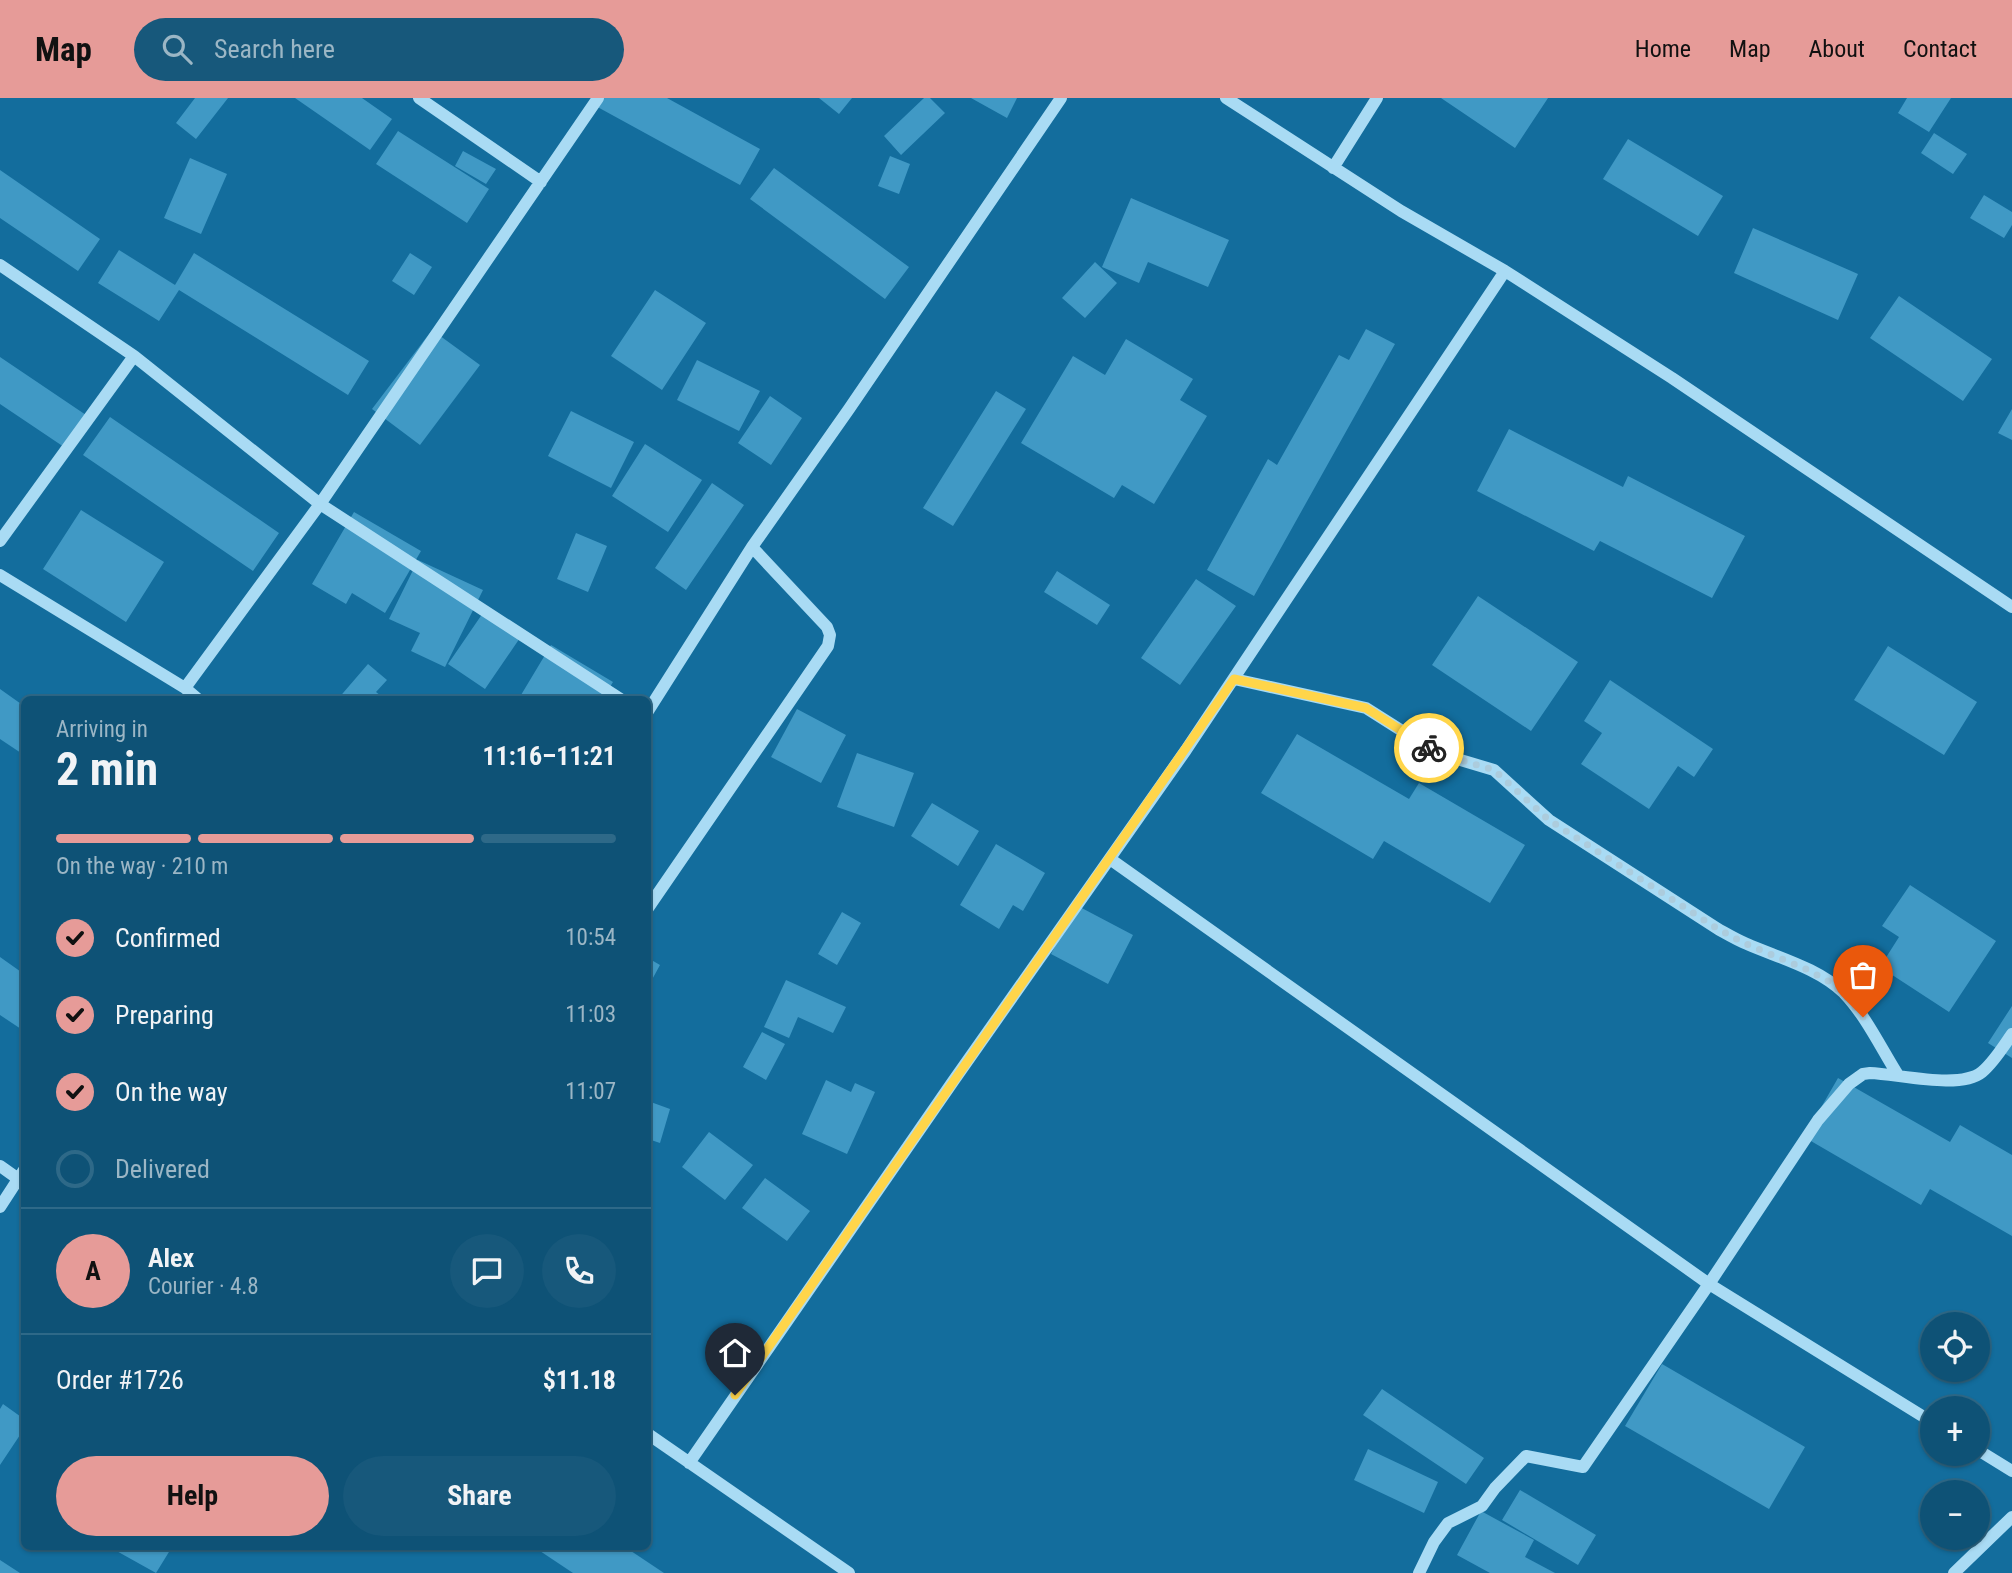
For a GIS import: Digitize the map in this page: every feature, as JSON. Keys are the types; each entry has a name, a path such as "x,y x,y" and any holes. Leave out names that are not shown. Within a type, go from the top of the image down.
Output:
{"street":[{"path":"419,98 541,181"},
{"path":"185,688 320,505 598,98"},
{"path":"651,705 752,547 849,410 1061,98"},
{"path":"1226,98 1401,211 1505,271 1683,386 2012,607"},
{"path":"1333,168 1377,98"},
{"path":"0,265 134,356 320,505 616,696"},
{"path":"689,1463 1234,679 1505,271"},
{"path":"0,541 134,356"},
{"path":"651,904 735,784 830,640 827,627 752,547"},
{"path":"0,575 195,696"},
{"path":"1234,679 1366,708 1437,753 1494,770 1549,820 1718,929 1828,981 1844,994 1863,1017 1898,1075"},
{"path":"1110,859 1709,1284 1920,1415"},
{"path":"1419,1573 1434,1542 1448,1523 1482,1506 1495,1488 1526,1456 1583,1467 1818,1120 1849,1084 1863,1074 1947,1081 1972,1079 1987,1067 2012,1034"},
{"path":"0,1167 21,1177"},
{"path":"0,1208 21,1178"},
{"path":"651,1436 849,1573"},
{"path":"1990,1457 2012,1471"},
{"path":"1954,1573 2012,1517"}],"building":[{"path":"195,98 228,98 196,139 176,123"},
{"path":"295,98 362,98 392,119 370,150"},
{"path":"595,98 667,98 760,149 740,185 592,104"},
{"path":"819,98 852,98 839,114"},
{"path":"924,98 930,98 945,113 901,155 884,136"},
{"path":"971,98 1017,98 1007,118"},
{"path":"1441,98 1548,98 1515,148"},
{"path":"1907,98 1951,98 1929,132 1898,113"},
{"path":"398,131 489,189 467,223 376,164"},
{"path":"1934,133 1967,154 1953,174 1921,153"},
{"path":"1628,139 1723,196 1698,236 1603,179"},
{"path":"463,151 496,169 486,184 455,166"},
{"path":"890,156 910,164 899,194 878,186"},
{"path":"190,158 227,174 201,234 164,218"},
{"path":"774,168 909,267 885,299 750,199"},
{"path":"0,170 100,239 78,271 0,218"},
{"path":"1984,195 2012,212 2012,225 2004,238 1970,218"},
{"path":"1131,198 1229,240 1208,287 1148,262 1139,283 1102,267"},
{"path":"1753,228 1858,274 1838,320 1734,273"},
{"path":"119,250 175,285 194,253 369,361 348,395 179,290 159,321 98,283"},
{"path":"410,253 432,267 414,295 392,281"},
{"path":"1095,262 1117,283 1085,318 1062,298"},
{"path":"655,290 706,323 662,390 611,356"},
{"path":"1899,296 1992,359 1963,401 1870,338"},
{"path":"1366,329 1395,344 1254,596 1207,570 1268,459 1277,465 1339,355 1349,360"},
{"path":"432,330 480,365 420,445 372,409"},
{"path":"1126,339 1193,379 1180,400 1207,416 1154,504 1122,485 1114,498 1021,443 1073,356 1105,375"},
{"path":"0,357 86,415 64,447 0,404"},
{"path":"697,360 760,391 739,431 677,400"},
{"path":"996,391 1026,409 953,526 923,508"},
{"path":"770,396 802,418 771,465 738,443"},
{"path":"2012,409 2012,440 1998,433"},
{"path":"571,411 634,442 611,488 548,456"},
{"path":"110,417 279,533 253,571 83,455"},
{"path":"1509,429 1623,487 1628,476 1745,536 1712,598 1600,541 1594,551 1477,491"},
{"path":"645,444 702,480 668,532 612,496"},
{"path":"712,483 744,505 686,590 655,568"},
{"path":"81,510 164,562 126,622 43,569"},
{"path":"354,512 421,551 385,613 352,593 346,604 312,584"},
{"path":"576,533 607,546 588,592 557,579"},
{"path":"418,560 483,590 445,667 411,651 420,633 389,619"},
{"path":"1057,571 1110,605 1097,625 1044,592"},
{"path":"1196,579 1236,606 1180,685 1141,658"},
{"path":"1478,596 1578,662 1531,731 1432,665"},
{"path":"487,607 524,632 485,689 448,664"},
{"path":"551,645 613,682 604,696 520,696"},
{"path":"1888,646 1977,702 1944,755 1854,700"},
{"path":"368,664 387,680 376,692 381,696 340,696"},
{"path":"1610,680 1713,749 1694,777 1678,766 1649,809 1581,764 1602,733 1584,721"},
{"path":"0,689 21,704 21,753 0,739"},
{"path":"797,709 846,735 821,783 771,757"},
{"path":"1297,734 1409,799 1419,783 1525,845 1490,903 1384,841 1373,859 1261,793"},
{"path":"857,753 914,773 894,827 837,807"},
{"path":"932,803 979,831 958,866 911,836"},
{"path":"996,844 1045,873 1023,911 1013,905 999,929 960,905"},
{"path":"1910,885 1996,941 1949,1012 1880,967 1899,937 1882,926"},
{"path":"1076,905 1133,935 1108,984 1051,954"},
{"path":"842,912 861,923 837,965 818,954"},
{"path":"0,957 21,972 21,1029 0,1015"},
{"path":"651,960 660,965 651,982"},
{"path":"786,980 846,1007 833,1033 798,1017 789,1038 764,1027"},
{"path":"2012,1006 2012,1058 1988,1043"},
{"path":"762,1032 785,1044 766,1080 743,1067"},
{"path":"1838,1078 1950,1142 1960,1125 2012,1155 2012,1236 1930,1189 1921,1205 1804,1137"},
{"path":"826,1080 851,1092 855,1083 875,1092 847,1154 802,1134"},
{"path":"651,1102 670,1109 660,1143 651,1140"},
{"path":"709,1132 753,1165 725,1200 682,1167"},
{"path":"765,1178 810,1211 787,1241 742,1208"},
{"path":"1662,1364 1805,1447 1769,1509 1625,1426"},
{"path":"1382,1389 1484,1458 1466,1484 1363,1415"},
{"path":"3,1404 21,1417 21,1434 0,1465 0,1409"},
{"path":"1368,1449 1438,1482 1424,1513 1354,1480"},
{"path":"1520,1490 1596,1535 1578,1565 1502,1520"},
{"path":"1481,1511 1534,1540 1525,1557 1555,1573 1490,1573 1457,1555"},
{"path":"115,1550 170,1550 156,1573"},
{"path":"538,1550 630,1550 664,1573 573,1573"},
{"path":"0,1560 20,1573 0,1573"}],"way so far":[{"path":"1429,748 1437,753 1494,770 1549,820 1718,929 1828,981 1844,994 1863,1017"}],"route":[{"path":"735,1395 1234,679 1366,708 1429,748"}]}
